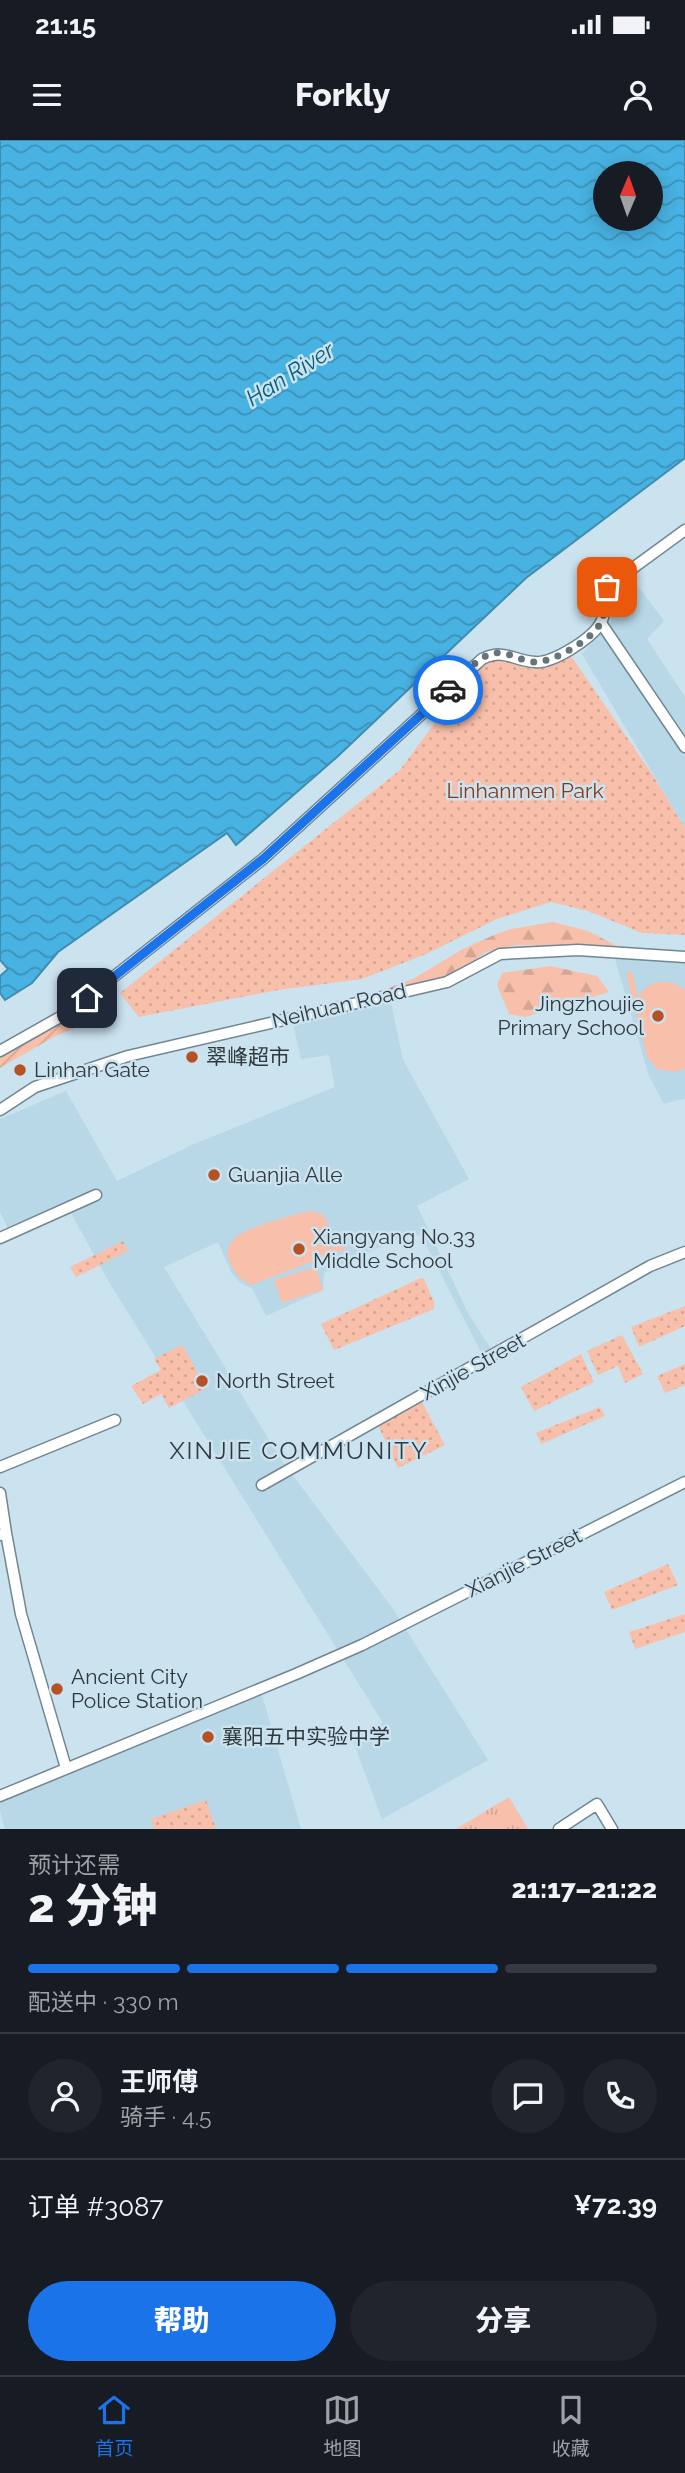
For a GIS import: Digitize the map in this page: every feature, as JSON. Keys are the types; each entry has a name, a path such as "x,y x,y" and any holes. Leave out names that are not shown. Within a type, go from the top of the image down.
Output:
{"street":[{"path":"0,1051 69,1012 263,859 482,659 494,653 535,662 544,661 583,641 601,623 607,587 685,530"},
{"path":"601,623 685,747"},
{"name":"Neihuan Road","path":"0,1110 34,1087 128,1056 447,982 500,954 578,950 685,957"},
{"path":"0,1238 96,1195"},
{"name":"Xinjie Street","path":"262,1485 650,1266 685,1252"},
{"path":"0,1467 115,1420"},
{"name":"Xianjie Street","path":"0,1796 296,1674 362,1644 685,1482"},
{"path":"0,1493 3,1534 22,1614 66,1768"},
{"path":"559,1829 597,1804 612,1829"}],"shaded area":[{"path":"631,577 664,621 647,639 685,697 685,828 582,654 612,621 613,590"},
{"name":"Jingzhoujie Primary School","path":"613,952 685,957 685,1098 664,1104 649,1076"},
{"path":"390,998 403,1060 469,1179 417,1206 469,1315 495,1355 485,1360 421,1235 402,1237 324,1273 323,1290 266,1316 252,1288 242,1284 232,1274 218,1242 164,1267 282,1461 393,1609 488,1760 382,1819 352,1738 383,1723 109,1282 71,1213 12,1237 0,1212 0,1119 66,1091 117,1181 192,1145 335,1087 329,1055 301,1059 292,1019"},
{"name":"襄阳五中实验中学","path":"260,1688 301,1829 5,1829 0,1811 0,1795"}],"green space":[{"name":"Linhanmen Park","path":"567,650 652,774 685,828 685,935 642,933 588,911 551,902 497,919 426,954 362,979 278,990 139,1017 120,993 400,770 482,659 494,653 535,662"},
{"path":"553,922 588,931 623,949 518,945 486,952 439,982 383,990 413,979 463,949 494,935 511,929"},
{"path":"550,966 597,976 609,992 525,1017 509,1014 497,985 502,973"},
{"path":"632,972 638,997 653,983 672,983 685,990 685,1069 673,1072 657,1069 647,1057 626,973"},
{"path":"97,997 109,1021 86,1023 52,1038 0,1068 0,1051"},
{"path":"312,1211 324,1215 334,1237 332,1248 344,1244 346,1249 251,1285 238,1276 227,1253 235,1238 249,1230"},
{"path":"123,1241 128,1251 76,1277 70,1267"},
{"path":"316,1267 323,1290 282,1303 274,1280"},
{"path":"421,1278 424,1279 434,1302 434,1309 334,1350 321,1324"},
{"path":"685,1306 685,1326 639,1347 631,1327"},
{"path":"622,1335 643,1374 625,1383 618,1366 598,1375 587,1351"},
{"path":"182,1345 207,1388 169,1408 161,1394 143,1404 131,1386 161,1370 154,1359"},
{"path":"581,1354 594,1382 534,1411 521,1387"},
{"path":"685,1364 685,1385 665,1393 657,1376"},
{"path":"419,1397 445,1445 398,1468 376,1421"},
{"path":"600,1407 605,1416 541,1444 536,1433"},
{"path":"668,1564 678,1585 612,1610 604,1592"},
{"path":"685,1614 685,1632 635,1649 629,1632"},
{"path":"509,1797 528,1829 456,1829"},
{"path":"206,1800 216,1829 150,1829 154,1827 151,1819"}],"water":[{"name":"Han River","path":"0,140 685,140 685,458 526,578 337,757 236,845 227,833 58,952 32,983 5,1000 0,993 0,976 8,969 0,960"}],"way so far":[{"path":"448,690 482,659 494,653 535,662 544,661 583,641 601,623 607,587"}],"place":[{"name":"Jingzhoujie Primary School","path":"658,1016"},
{"name":"翠峰超市","path":"192,1057"},
{"name":"Linhan Gate","path":"20,1070"},
{"name":"Guanjia Alle","path":"214,1175"},
{"name":"Xiangyang No.33 Middle School","path":"299,1249"},
{"name":"North Street","path":"202,1381"},
{"name":"Ancient City Police Station","path":"57,1689"},
{"name":"襄阳五中实验中学","path":"208,1737"}],"district":[{"name":"XINJIE COMMUNITY","path":"299,1451"}],"route":[{"path":"87,998 263,859 448,690"}]}
